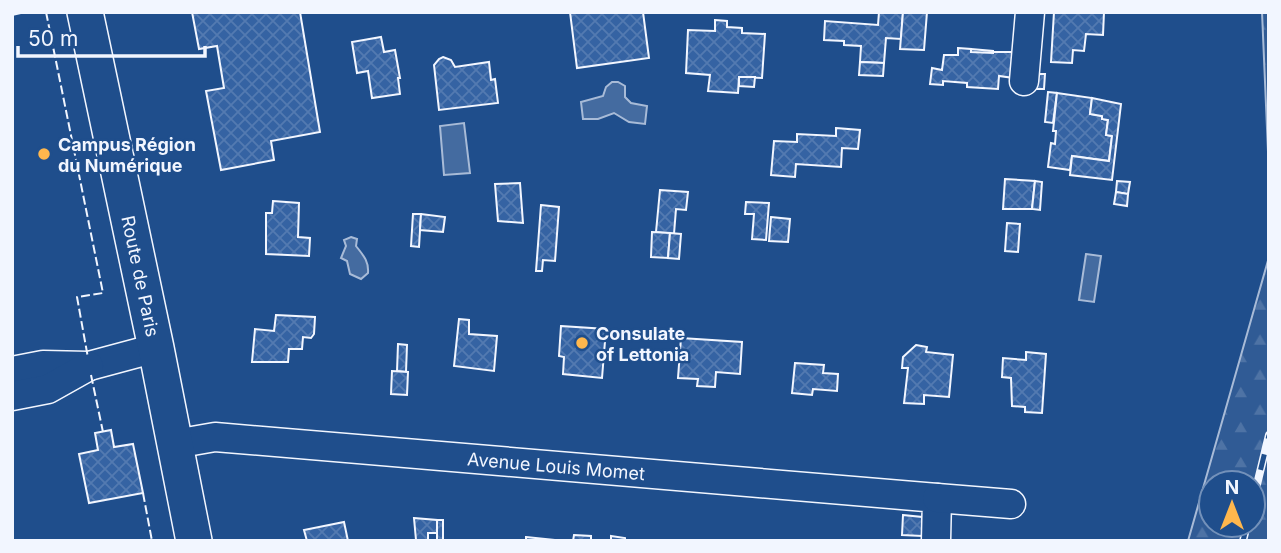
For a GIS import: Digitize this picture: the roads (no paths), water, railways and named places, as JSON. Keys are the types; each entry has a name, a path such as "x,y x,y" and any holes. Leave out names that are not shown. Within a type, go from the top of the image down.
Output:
{"main road":[{"name":"Route de Paris","path":"85,12 194,541"}],"street":[{"path":"1024,81 1030,12"},
{"path":"12,396 48,389 89,366 156,348"},
{"path":"12,371 43,365 89,366"},
{"name":"Avenue Louis Momet","path":"175,444 215,438 1011,504"},
{"path":"936,541 937,498"}],"railway":[{"path":"1261,469 1269,435"}],"place":[{"name":"Campus Région du Numérique","path":"44,154"},
{"name":"Consulate of Lettonia","path":"582,343"}]}
